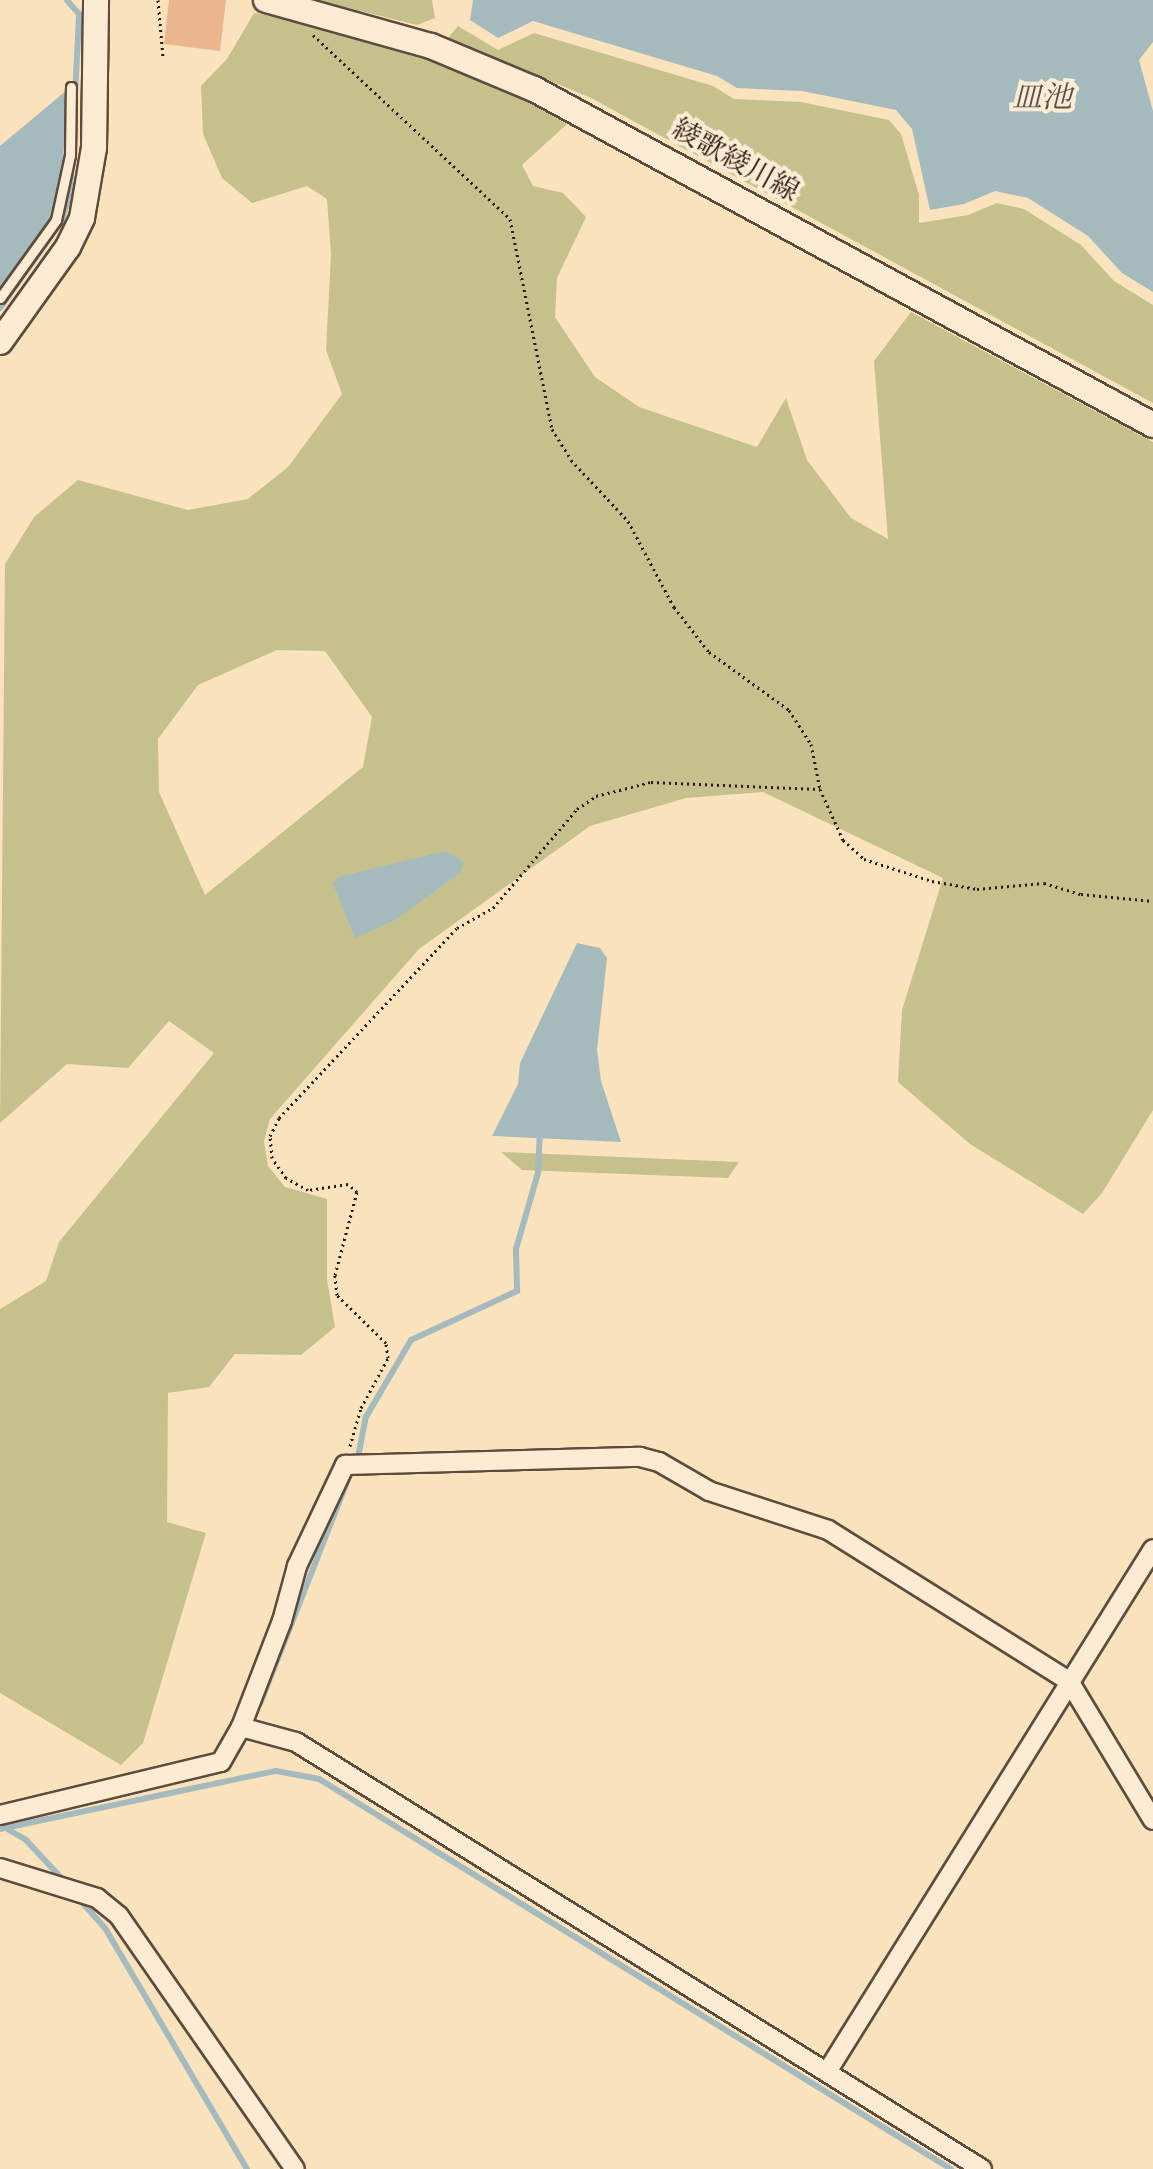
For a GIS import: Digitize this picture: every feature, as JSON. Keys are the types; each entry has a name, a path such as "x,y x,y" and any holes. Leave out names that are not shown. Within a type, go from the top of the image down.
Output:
{"main road":[{"path":"0,342 68,247 82,218 94,148 96,0"},
{"name":"綾歌綾川線","path":"266,0 431,46 548,96 1153,425"}],"street":[{"path":"0,1815 211,1768 221,1762 241,1727 282,1621 297,1566 345,1465 493,1457 640,1457 659,1462 709,1491 828,1530 1069,1681 1153,1820"},
{"path":"827,2072 1153,1549"},
{"path":"241,1727 296,1742 982,2169"},
{"path":"0,1868 71,1888 119,1916 295,2169"}],"lane":[{"path":"0,298 56,220 70,155 71,87"}],"path":[{"path":"158,0 163,57"},
{"path":"297,8 329,55 510,219 552,429 571,460 628,521 674,607 709,652 789,710 811,744 820,789 843,840 864,859 897,873 977,889 1044,883 1081,894 1153,901"},
{"path":"345,1465 361,1408 388,1358 386,1343 337,1295 335,1275 355,1186 308,1190 286,1178 272,1158 270,1136 279,1118 457,928 493,908 577,809 596,796 651,782 820,789"}],"shaded area":[{"path":"316,0 432,0 435,18 417,25"},
{"path":"254,13 334,27 469,70 567,124 522,165 533,186 563,193 586,217 557,278 555,317 595,377 639,407 757,447 786,398 807,460 851,518 888,539 874,361 911,312 1153,442 1153,1110 1102,1193 1083,1214 970,1144 898,1082 902,1010 943,878 763,792 686,798 590,826 419,949 270,1119 264,1141 268,1166 285,1187 327,1199 327,1279 335,1327 301,1355 235,1354 209,1387 168,1393 167,1522 206,1533 143,1743 121,1765 0,1693 0,1309 46,1281 59,1242 214,1053 169,1021 128,1068 67,1064 0,1123 5,564 34,517 78,480 188,510 248,499 288,467 342,394 326,350 331,254 327,199 307,186 252,203 222,178 203,134 201,86 227,59","holes":["277,650 325,651 372,717 363,767 205,895 159,792 158,739 198,685"]},
{"path":"458,26 498,50 534,33 713,86 734,99 801,102 889,120 901,134 919,195 919,223 968,215 997,203 1024,209 1081,245 1114,281 1153,305 1153,403 591,98 448,38"},
{"path":"501,1152 739,1162 728,1178 522,1170"}],"water":[{"name":"皿池","path":"473,0 1153,0 1153,42 1139,60 1153,111 1153,292 1122,273 1088,236 1028,198 995,191 964,204 930,210 912,129 896,110 802,91 737,88 717,76 533,21 498,38 470,20"},
{"path":"67,90 63,164 50,221 0,292 0,146"},
{"path":"446,851 464,862 460,873 395,920 355,938 333,884 338,877"},
{"path":"577,943 600,948 607,958 597,1050 601,1081 621,1142 492,1136 518,1084 520,1063"}],"building":[{"path":"169,0 226,0 220,51 164,44"}],"waterway":[{"path":"0,308 61,222 70,194 79,14 67,0"},
{"path":"359,1452 366,1417 411,1340 517,1291 516,1249 538,1173 540,1130"},
{"path":"260,1704 348,1480"},
{"path":"0,1829 276,1771 319,1779 951,2169"},
{"path":"9,1830 26,1840 66,1883"},
{"path":"78,1898 105,1928 247,2169"}]}
